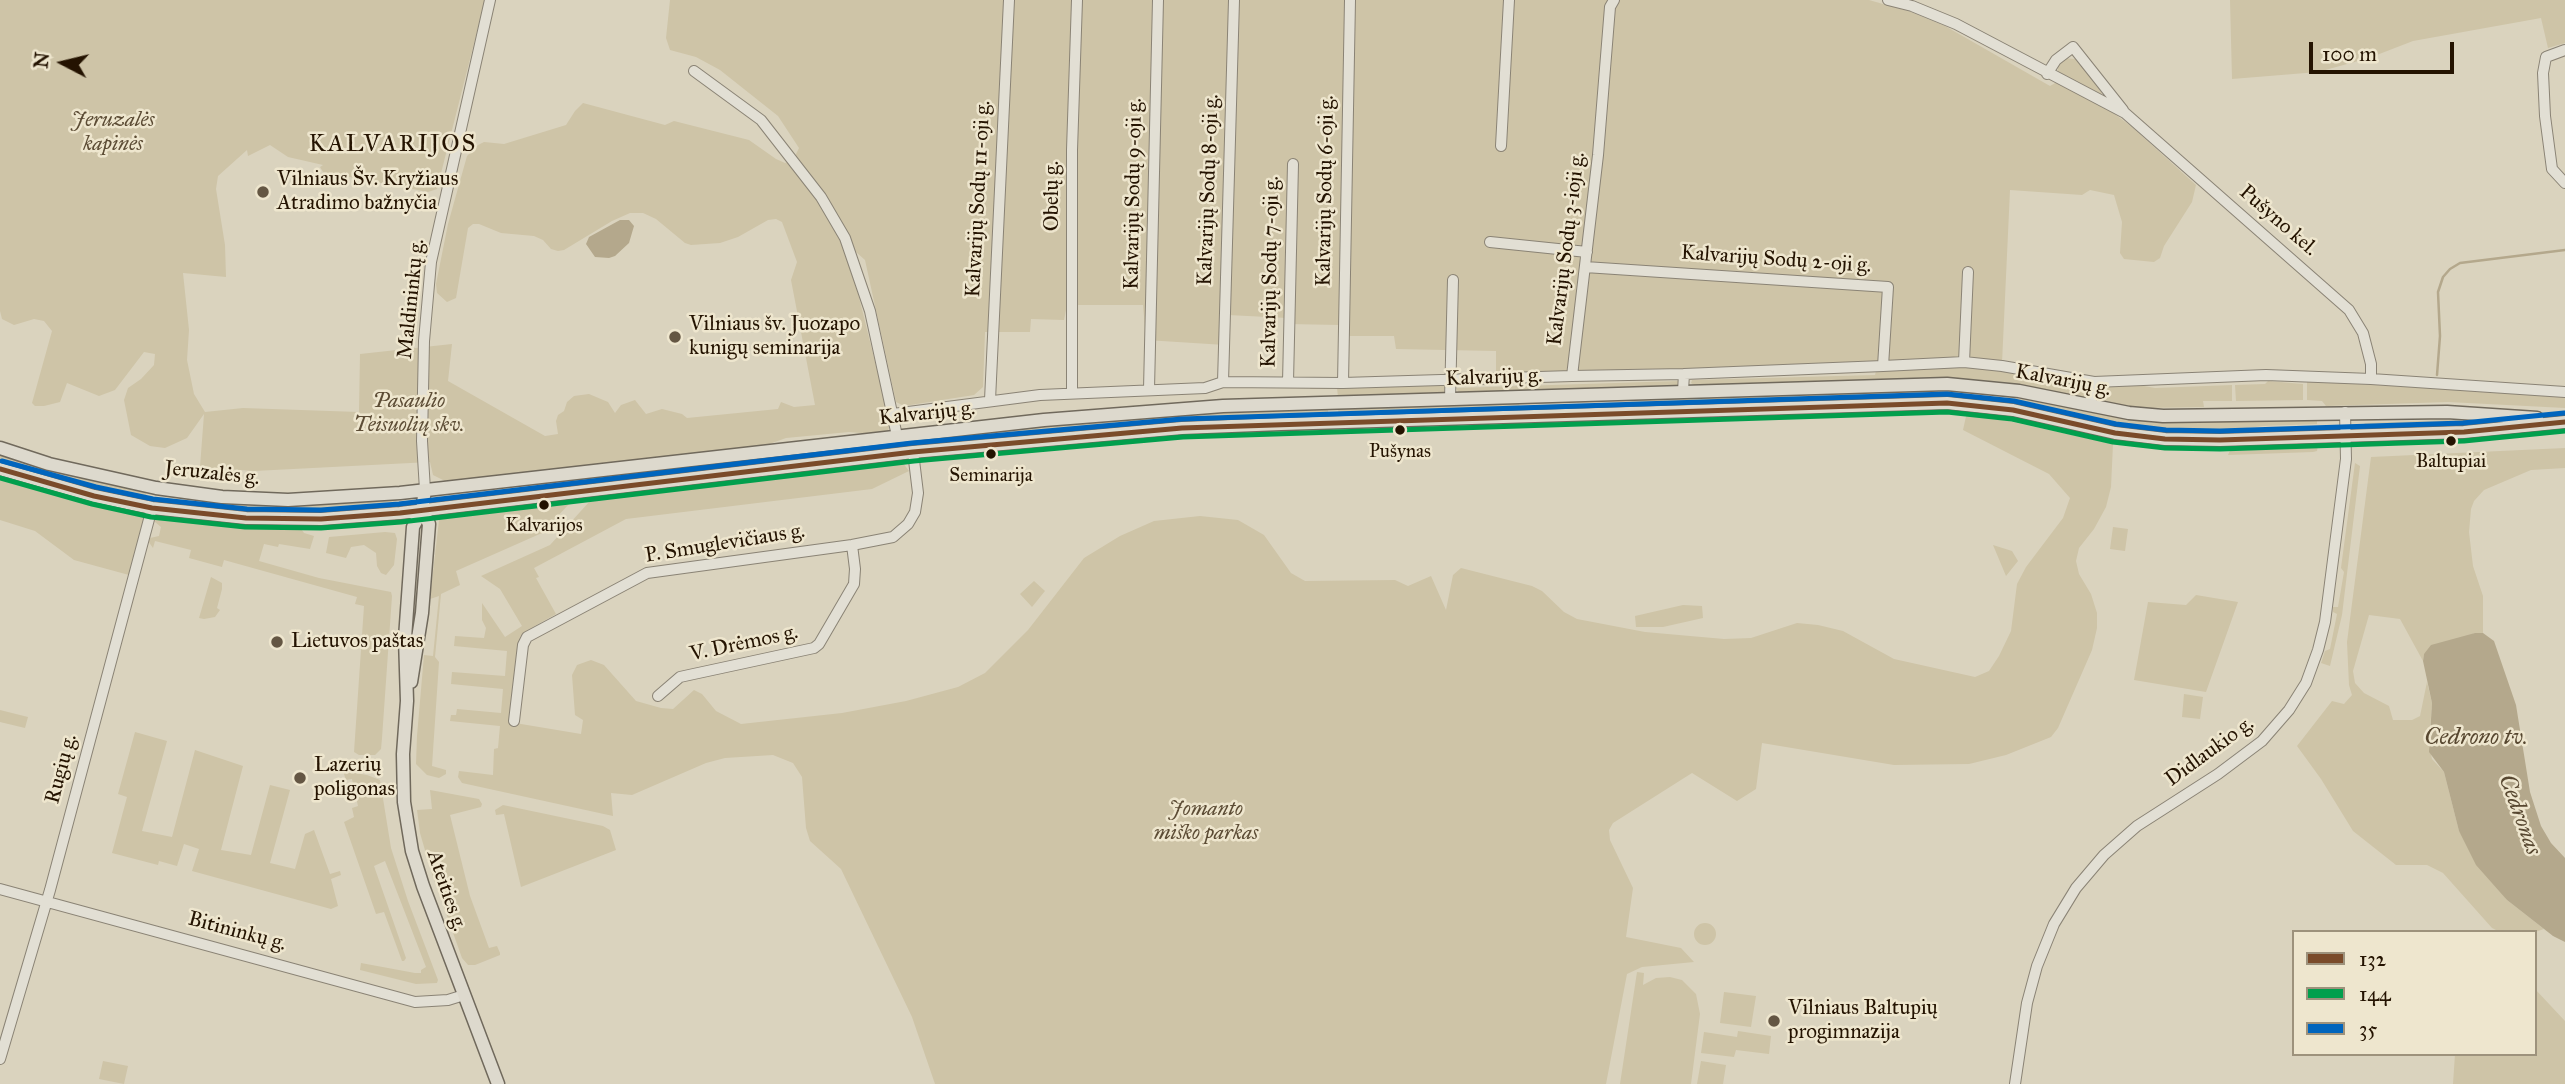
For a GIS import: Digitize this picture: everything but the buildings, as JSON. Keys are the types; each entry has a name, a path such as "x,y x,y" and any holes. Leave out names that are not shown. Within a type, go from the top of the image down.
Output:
{"main road":[{"name":"Kalvarijų g.","path":"425,490 1090,416 1223,406 1524,396 1947,384 2019,391 2129,413 2181,417 2447,412 2565,421"},
{"path":"1947,384 1947,403"},
{"path":"1524,396 1525,416"},
{"name":"Kalvarijų g.","path":"422,510 913,452 1182,428 1947,403 2013,410 2141,437 2220,440 2464,432 2565,421"},
{"path":"904,435 913,452"},
{"name":"Jeruzalės g.","path":"0,448 49,464 156,488 222,497 288,500 425,490"},
{"name":"Jeruzalės g.","path":"0,469 74,491 152,508 201,515 321,519 422,510"},
{"name":"Rugių g.","path":"152,508 156,488"},
{"name":"Ateities g.","path":"425,490 422,510 429,524 418,645 407,701 403,754 404,802 412,851 498,1084"}],"street":[{"name":"Maldininkų g.","path":"425,490 422,441 426,304 431,262 490,0"},
{"name":"Kalvarijų Sodų 11-oji g.","path":"990,400 1009,0"},
{"name":"Obelų g.","path":"1072,393 1072,150 1077,0"},
{"name":"Kalvarijų Sodų 9-oji g.","path":"1149,389 1158,0"},
{"name":"Kalvarijų Sodų 8-oji g.","path":"1223,382 1234,0"},
{"name":"Kalvarijų Sodų 6-oji g.","path":"1343,383 1350,0"},
{"path":"1501,146 1509,0"},
{"name":"Kalvarijų Sodų 3-ioji g.","path":"1614,0 1610,7 1586,267 1572,376 1883,366"},
{"name":"Pušyno kel.","path":"1888,0 1912,6 1955,24 2125,113"},
{"name":"Pušyno kel.","path":"2047,74 2056,60 2073,47 2125,113 2349,310 2363,333 2371,364 2371,379"},
{"path":"2565,50 2546,57 2543,74 2552,169 2565,183"},
{"path":"694,71 761,120 821,197 845,238 870,311 893,414 904,435"},
{"name":"Kalvarijų Sodų 7-oji g.","path":"1288,382 1293,164"},
{"path":"1490,242 1587,252"},
{"name":"Kalvarijų Sodų 2-oji g.","path":"1586,267 1888,287 1883,366"},
{"path":"1964,362 1968,272"},
{"path":"1450,399 1448,381 1453,280"},
{"path":"1883,366 1964,362 2002,366 2094,383 2266,375 2565,392"},
{"path":"1683,391 1684,374"},
{"path":"893,414 990,400 1072,393 1205,388 1223,382 1343,383 1572,376"},
{"path":"2090,405 2094,383"},
{"name":"Didlaukio g.","path":"2015,1084 2027,1003 2036,966 2054,924 2076,888 2104,855 2137,826 2218,774 2262,741 2289,710 2306,683 2325,622 2346,459 2344,412"},
{"name":"P. Smuglevičiaus g.","path":"514,721 523,645 527,637 653,571 852,545 893,537 908,524 915,512 918,493 913,452"},
{"name":"Rugių g.","path":"0,1059 46,901 152,508"},
{"name":"V. Drėmos g.","path":"658,696 680,677 688,674 814,648 819,644 854,584 852,545"},
{"name":"Bitininkų g.","path":"0,888 415,1002 448,1000 464,995"}],"green space":[{"path":"0,0 485,0 437,189 428,192 323,172 320,167 323,165 288,157 270,145 248,156 247,150 218,176 216,189 225,245 226,277 183,273 189,330 187,360 194,394 205,412 243,408 359,412 360,354 452,344 448,381 545,436 558,434 556,421 567,402 574,396 589,394 608,402 615,413 621,405 635,400 646,414 662,409 687,418 778,409 781,402 794,407 815,405 791,280 797,262 782,222 776,219 768,220 738,237 720,243 691,245 656,219 643,213 630,213 558,251 534,236 501,233 473,224 468,228 456,298 447,302 437,293 436,284 448,224 467,156 484,142 504,144 566,125 583,103 665,125 674,121 749,140 776,159 785,163 793,160 799,148 778,116 720,70 696,57 670,50 666,38 670,0 1869,0 1911,12 1945,26 2050,86 2057,82 2108,109 2196,185 2192,202 2164,246 2160,258 2154,262 2124,259 2120,253 2122,222 2114,195 2090,190 2082,195 2010,190 2002,363 1624,371 1496,377 1496,351 1396,349 1394,336 1341,336 1340,325 1287,324 1287,318 1228,315 1225,345 1146,340 1143,305 1067,305 1064,320 1031,319 1030,332 985,332 983,387 974,395 904,406 896,402 865,260 856,252 849,257 890,422 888,432 849,432 786,438 761,447 447,482 433,475 430,462 254,471 200,467 204,414 187,438 165,448 150,446 131,435 124,400 128,388 154,365 155,354 144,352 115,390 99,396 67,383 60,402 44,406 35,406 32,403 52,331 44,321 34,319 14,325 2,319 0,311"},
{"path":"2230,0 2565,0 2565,43 2548,48 2541,18 2413,41 2369,58 2318,72 2232,79"},
{"path":"2064,58 2075,59 2101,89 2102,95 2058,72 2058,62"},
{"path":"1972,366 2010,370 2086,386 2089,391 2084,398 2002,382 1952,378 1691,383 1692,380 1875,375 1876,371"},
{"path":"1679,381 1677,386 1459,393 1456,388"},
{"path":"2268,381 2303,384 2303,400 2236,401 2235,385 2265,384"},
{"path":"2307,381 2565,396 2565,408 2448,402 2326,406 2322,401 2307,400"},
{"path":"1442,383 1445,387 1444,394 1338,397 1337,388 1310,389 1312,386"},
{"path":"2139,385 2155,388 2232,385 2232,401 2203,401 2204,407 2144,408 2100,402 2097,392 2105,387"},
{"path":"1935,392 1931,397 1536,408 1609,405 1653,398"},
{"path":"1963,394 1998,399 2029,399 2152,423 2317,419 2317,424 2263,426 2209,433 2154,431 2122,427"},
{"path":"1518,403 1521,407 1518,411 1339,417 1338,409"},
{"path":"1328,409 1328,417 1176,423 927,447 981,433 1070,424 1187,414"},
{"name":"Jomanto miško parkas","path":"1967,412 2113,444 2111,487 2106,507 2079,548 2076,561 2097,613 2097,628 2092,650 2058,728 2051,737 2006,755 1969,764 1894,765 1762,743 1756,789 1737,801 1692,773 1613,823 1609,830 1610,840 1633,888 1626,937 1681,948 1694,962 1642,967 1627,974 1606,1084 935,1084 912,1017 841,869 810,841 806,828 802,777 793,763 773,755 725,758 706,763 632,795 611,793 613,816 462,783 458,777 459,771 493,775 494,749 498,748 500,726 450,721 451,715 456,715 457,709 501,713 503,689 451,684 452,672 505,676 507,651 454,646 455,636 484,638 486,628 482,620 482,603 505,637 522,626 500,589 481,576 550,545 590,501 608,495 903,463 909,471 872,489 626,519 534,568 539,577 536,578 556,614 520,637 509,722 581,734 583,720 575,715 572,675 577,665 591,660 604,665 636,701 673,709 694,690 702,694 716,711 741,724 842,713 906,701 958,687 985,673 1028,630 1084,558 1120,536 1154,521 1200,516 1238,520 1264,535 1291,573 1305,581 1395,580 1408,586 1431,576 1446,610 1453,575 1461,568 1532,586 1577,619 1645,632 1724,639 1751,638 1797,623 1818,625 1843,631 1894,659 1975,677 1989,671 1999,656 2011,631 2017,584 2026,567 2063,518 2070,498 2049,474 1963,430"},
{"path":"2446,420 2525,423 2365,430 2361,427 2365,423"},
{"path":"876,445 876,448 837,452 816,459 597,484 595,480 597,477"},
{"path":"2318,445 2317,451 2313,452 2228,455 2231,448"},
{"path":"2565,448 2565,468 2531,470 2484,490 2474,501 2469,532 2473,566 2483,596 2483,633 2475,633 2424,654 2423,661 2400,619 2369,615 2353,671 2355,683 2364,693 2389,706 2393,720 2412,720 2420,716 2427,682 2432,703 2429,745 2432,759 2444,772 2459,831 2507,900 2544,929 2537,931 2496,930 2443,873 2427,865 2396,865 2353,831 2297,746 2332,701 2344,704 2352,695 2347,642 2371,457"},
{"path":"0,454 55,471 145,492 148,498 143,500 94,490 17,468 0,462"},
{"path":"2355,463 2360,466 2342,615 2330,666 2321,663 2325,651 2330,649 2337,614 2333,612 2333,607 2338,607 2344,572 2341,568"},
{"path":"0,474 41,488 140,512 144,521 129,575 74,560 35,531 0,520"},
{"path":"583,478 585,484 582,486 456,500 456,497 518,490 549,482"},
{"path":"397,501 313,513 241,512 172,504 313,505"},
{"path":"569,504 542,533 456,571 460,585 441,594 435,657 439,662 432,766 446,770 446,774 439,778 427,775 416,764 417,736 424,655 433,656 439,596 430,599 439,520 450,512"},
{"path":"160,515 239,524 298,524 304,533 314,536 310,549 264,544 259,561 319,578 391,592 381,749 375,755 359,755 354,752 364,606 355,604 357,597 224,560 222,567 189,558 191,550 155,541 153,548 148,541 159,536 161,527 154,518"},
{"path":"2113,527 2128,529 2125,551 2110,549"},
{"path":"395,533 397,539 394,565 386,575 381,573 377,566 376,553 364,545 351,547 346,558 326,553 329,537"},
{"path":"1993,545 2012,551 2018,561 2006,576"},
{"path":"211,577 222,583 217,608 220,610 215,617 199,618"},
{"path":"1034,581 1045,591 1032,607 1020,594"},
{"path":"2196,595 2238,602 2206,692 2134,680 2148,602 2186,605"},
{"path":"1683,605 1702,606 1703,618 1663,627 1636,627 1635,616"},
{"path":"2184,694 2203,697 2200,719 2182,717"},
{"path":"0,710 28,717 25,728 0,722"},
{"path":"135,732 167,741 142,831 172,837 195,750 243,766 221,850 251,855 270,785 290,790 270,863 295,869 305,834 314,830 330,874 340,871 341,875 331,879 338,906 331,909 192,871 199,849 184,844 177,866 159,861 158,865 112,853 127,797 118,794"},
{"path":"343,771 380,780 391,848 437,983 416,984 360,970 361,963 415,973 421,973 426,967 385,861 374,866 406,958 404,961 384,912 376,914 344,822 354,817 352,808 358,806 352,779 346,780"},
{"path":"430,790 479,799 482,804 481,807 450,815 470,896 489,948 497,946 500,953 475,965 468,965 462,958 420,833 417,810 432,809"},
{"path":"503,805 603,826 610,830 616,850 521,887 504,814 496,815 495,810"},
{"path":"1705,923 1713,926 1716,934 1713,942 1705,945 1697,942 1694,934 1697,926"},
{"path":"1637,972 1644,973 1643,985 1656,978 1670,977 1682,980 1696,994 1700,1014 1691,1084 1620,1084"},
{"path":"2537,991 2565,1021 2565,1084 2453,1084 2455,1056 2537,1056"},
{"path":"1724,992 1756,996 1751,1027 1720,1023"},
{"path":"1738,1031 1771,1036 1769,1054 1736,1050 1734,1057 1701,1053 1704,1032 1737,1037"},
{"path":"103,1061 128,1066 124,1084 99,1079"},
{"path":"1701,1061 1726,1065 1723,1084 1697,1084"}],"water":[{"path":"620,220 629,220 634,226 629,243 615,256 595,257 586,244 589,237"},
{"name":"Cedrono tv.","path":"2483,633 2494,641 2516,705 2530,792 2541,826 2551,843 2565,858 2565,942 2553,936 2507,900 2476,865 2459,831 2444,772 2429,752 2432,703 2423,661 2424,654 2431,645"}],"waterway":[{"name":"Cedronas","path":"2437,375 2440,336 2438,292 2443,277 2450,269 2460,263 2565,250"}],"transit line":[{"name":"35","path":"2,461 96,487 153,499 247,509 321,510 399,504 912,443 1182,419 1947,394 2014,401 2116,424 2166,430 2220,431 2463,423 2564,413"},
{"name":"132","path":"0,469 94,496 152,508 246,518 321,519 400,513 913,452 1182,428 1947,403 2013,410 2115,433 2165,439 2220,440 2464,432 2565,422"},
{"name":"144","path":"0,478 92,504 151,517 245,527 321,528 401,522 914,461 1183,437 1947,412 2012,419 2113,442 2165,448 2220,449 2464,441 2565,431"}],"place":[{"name":"Vilniaus Šv. Kryžiaus Atradimo bažnyčia","path":"263,192"},
{"name":"Vilniaus šv. Juozapo kunigų seminarija","path":"675,337"},
{"name":"Pušynas","path":"1400,430"},
{"name":"Baltupiai","path":"2451,441"},
{"name":"Seminarija","path":"991,454"},
{"name":"Kalvarijos","path":"544,505"},
{"name":"Lietuvos paštas","path":"277,642"},
{"name":"Lazerių poligonas","path":"300,778"},
{"name":"Vilniaus Baltupių progimnazija","path":"1774,1021"}],"district":[{"name":"KALVARIJOS","path":"393,145"}],"park label":[{"name":"Jeruzalės kapinės","path":"113,133"},
{"name":"Pasaulio Teisuolių skv.","path":"409,414"}]}
